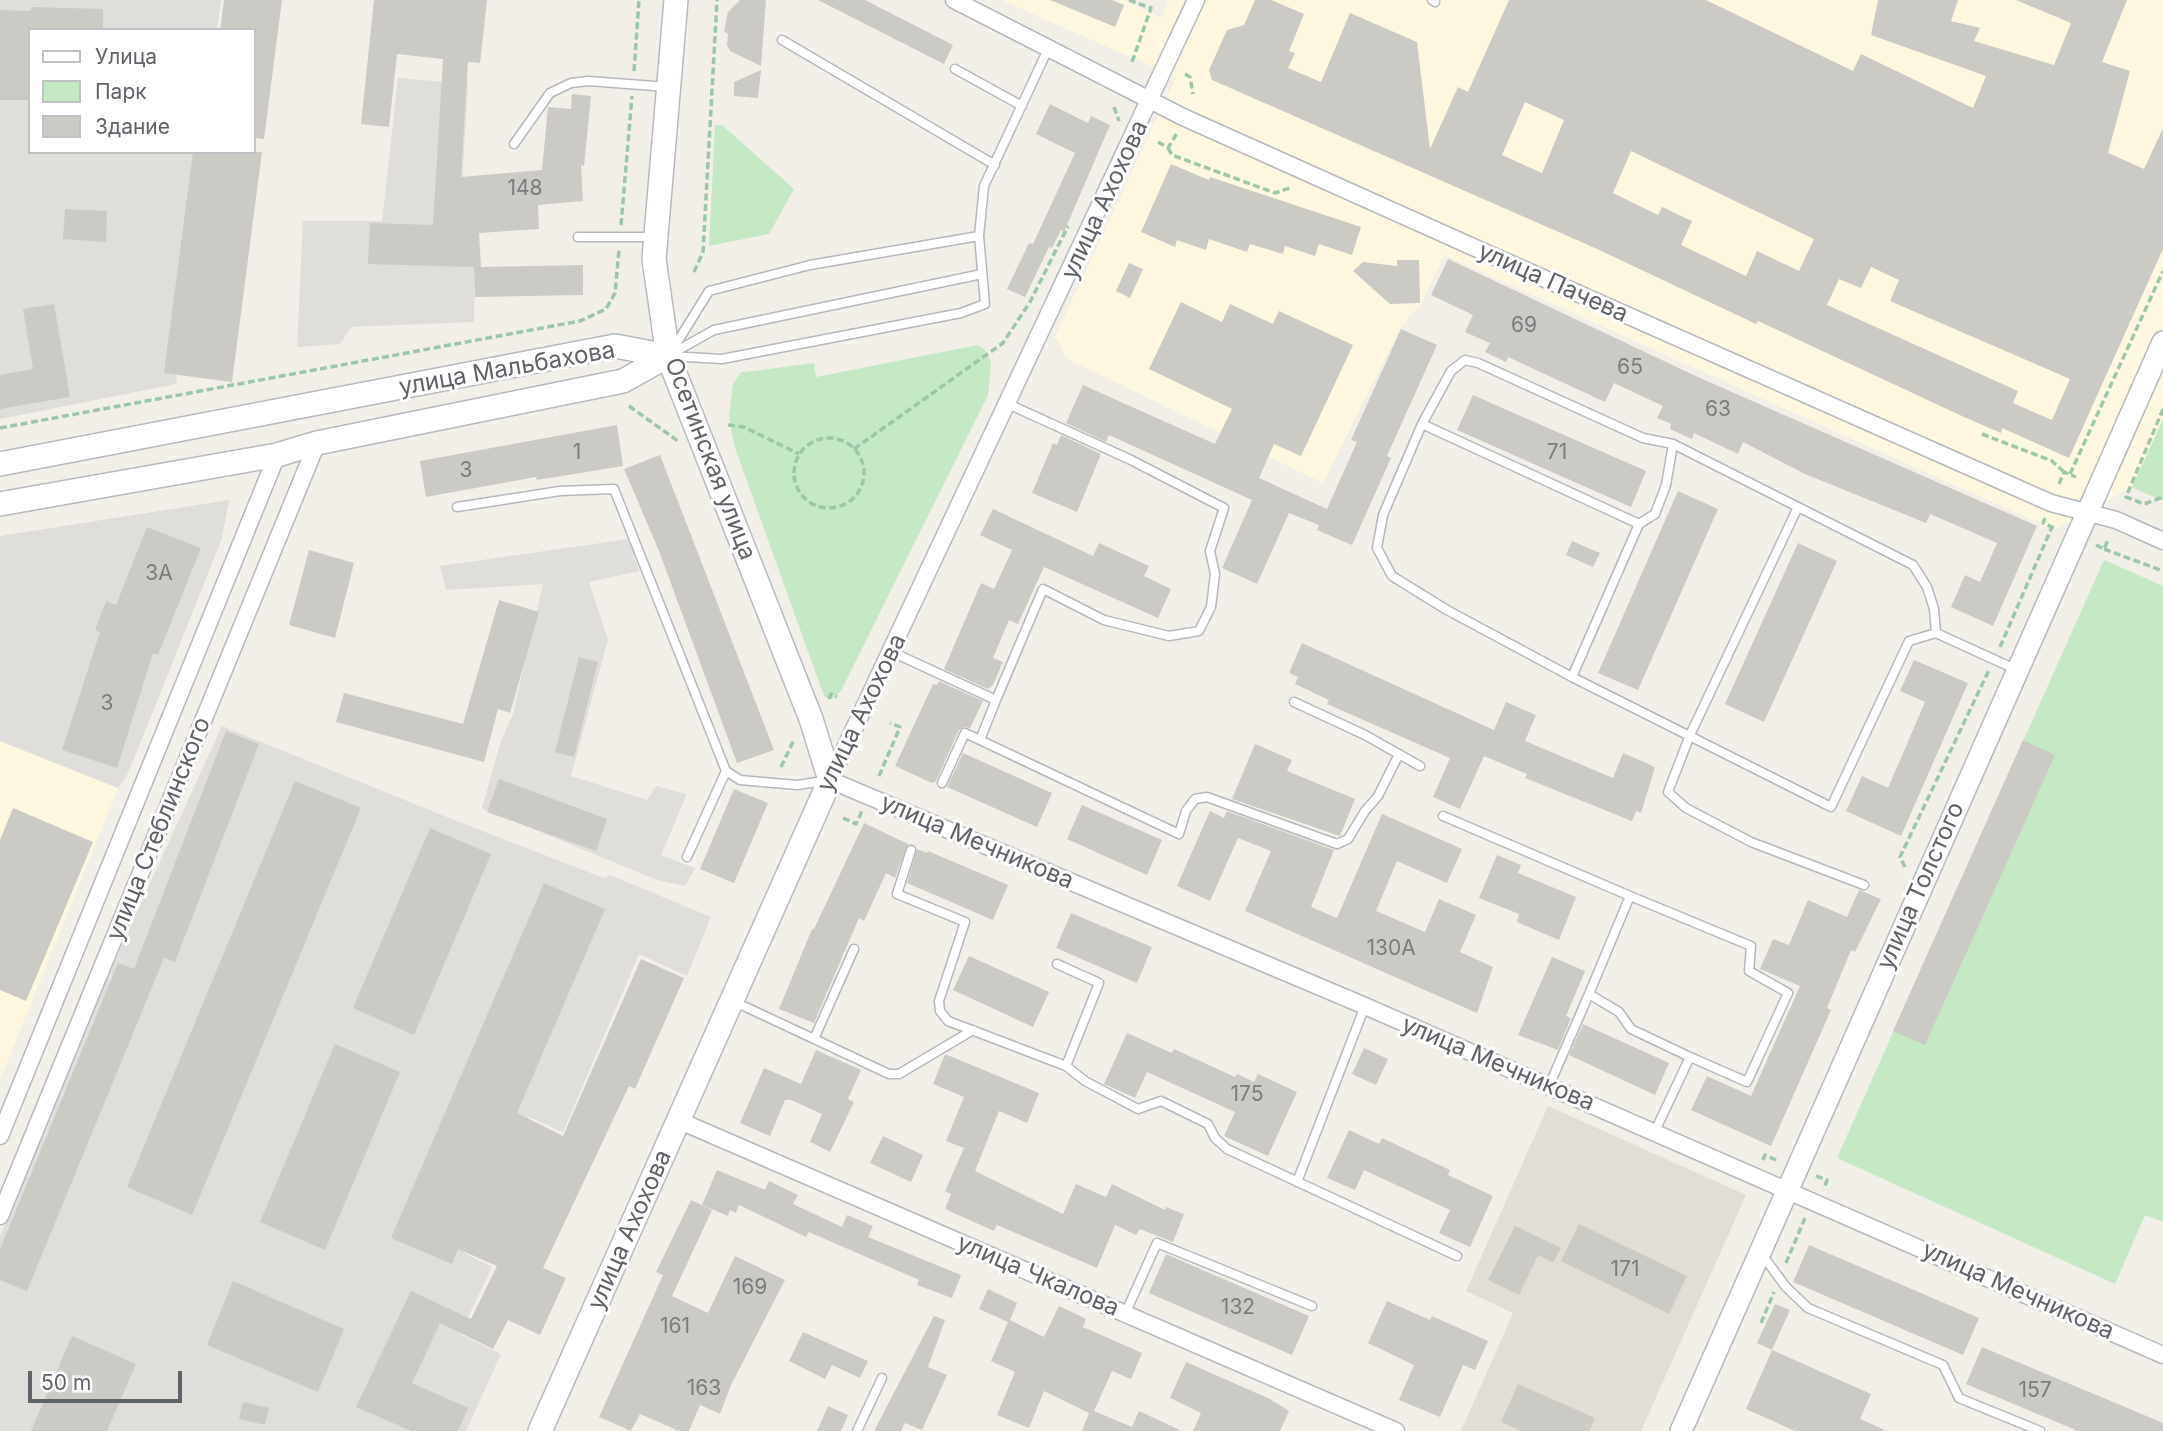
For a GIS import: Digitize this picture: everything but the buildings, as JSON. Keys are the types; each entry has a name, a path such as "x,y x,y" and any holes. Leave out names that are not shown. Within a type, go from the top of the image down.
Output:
{"main road":[{"name":"Осетинская улица","path":"676,0 654,259 668,356 806,706 830,780"},
{"name":"улица Мальбахова","path":"0,464 615,346 668,356"},
{"name":"улица Мальбахова","path":"0,504 277,455 317,443 623,381 668,356"},
{"name":"улица Ахохова","path":"540,1431 830,780"}],"street":[{"name":"улица Пачева","path":"954,0 1151,100 1755,373 2051,503 2116,520 2163,541"},
{"name":"улица Ахохова","path":"830,780 1196,0"},
{"name":"улица Толстого","path":"1681,1431 2163,342"},
{"name":"улица Стеблинского","path":"0,1216 317,443"},
{"name":"улица Стеблинского","path":"0,1136 277,455"},
{"name":"улица Мечникова","path":"830,780 1365,1006 2163,1354"},
{"name":"улица Чкалова","path":"680,1121 1396,1431"}],"lane":[{"path":"782,40 995,164"},
{"path":"668,356 722,359 961,313 985,304 979,236 985,186 1049,47"},
{"path":"955,69 1022,106"},
{"path":"514,144 550,93 571,83 588,81 669,87"},
{"path":"668,356 709,291 810,265 979,236"},
{"path":"578,237 656,237"},
{"path":"668,356 714,330 982,274"},
{"path":"1936,633 1934,609 1927,587 1913,565 1673,444 1643,438 1478,363 1465,360 1451,371 1422,424 1382,515 1377,548 1392,576 1447,610 1572,677 1831,807 1909,641 1936,633 2018,670"},
{"path":"980,740 1044,589 1104,620 1169,636 1199,631 1211,607 1215,574 1210,551 1224,508 1129,459 1008,404"},
{"path":"1422,424 1639,524"},
{"path":"1572,677 1639,524 1655,514 1666,485 1673,444"},
{"path":"457,507 560,491 614,489 726,771 740,780 780,784 797,785 830,780"},
{"path":"1798,508 1690,735 1668,792 1686,808 1751,842 1864,885"},
{"path":"892,652 996,700"},
{"path":"1294,702 1365,734 1420,766"},
{"path":"942,783 965,733 1179,834 1186,811 1195,799 1207,797 1337,844 1348,839 1364,811 1378,796 1399,754"},
{"path":"687,857 726,771"},
{"path":"1443,816 1751,946 1749,971 1788,993 1747,1082 1631,1029 1619,1012 1589,994"},
{"path":"911,850 897,894 965,922 939,1000 940,1011 948,1021 1066,1066 1085,1081 1138,1109 1161,1101 1208,1124 1215,1138 1227,1149 1457,1256"},
{"path":"1549,1086 1630,896"},
{"path":"814,1039 854,949"},
{"path":"1057,964 1099,984 1066,1066"},
{"path":"732,1001 889,1074 899,1074 974,1030"},
{"path":"1297,1182 1365,1006"},
{"path":"1655,1131 1690,1057"},
{"path":"1125,1314 1157,1243 1312,1306"},
{"path":"1759,1251 1786,1287 1808,1308 1943,1365 1959,1398 2040,1431"},
{"path":"857,1431 882,1378"}],"path":[{"path":"0,428 580,321 606,309 615,293 639,0"},
{"path":"694,272 703,252 717,0"},
{"path":"1129,0 1151,8 1132,62"},
{"path":"1136,54 1144,58"},
{"path":"1185,74 1190,77 1193,94"},
{"path":"1114,107 1120,119 1117,126"},
{"path":"1168,148 1178,131"},
{"path":"1158,142 1168,148 1172,155 1275,193 1290,188"},
{"path":"2070,474 2163,271"},
{"path":"855,449 1003,343 1027,305"},
{"path":"629,406 678,441"},
{"path":"2123,503 2163,409"},
{"path":"728,425 744,427 799,454"},
{"path":"1982,434 2052,461 2064,472 2076,477"},
{"path":"825,438 836,438 855,449 863,467 864,477 855,496 838,507 817,506 801,494 794,474 799,454 806,446 825,438"},
{"path":"2059,484 2064,472"},
{"path":"2118,494 2144,504 2163,497"},
{"path":"1905,867 1899,856 1994,660 2052,527"},
{"path":"2104,549 2108,540"},
{"path":"2094,544 2163,570"},
{"path":"829,699 831,694 837,697"},
{"path":"879,776 900,727 890,723"},
{"path":"781,767 795,738"},
{"path":"843,818 856,824 864,808"},
{"path":"1762,1162 1765,1155 1776,1160"},
{"path":"1814,1175 1827,1180 1822,1193"}],"shaded area":[{"path":"0,0 221,0 217,28 28,28 28,154 203,154 176,384 0,419"},
{"path":"1001,0 1124,0 1162,18 1169,0 2163,0 2163,419 2132,487 2054,530 1444,255 1421,304 1400,328 1323,483 1068,359 1055,337 1176,77"},
{"path":"398,78 468,84 461,202 475,258 474,322 351,327 340,344 297,347 303,221 382,221"},
{"path":"229,500 222,538 127,775 118,788 0,741 0,536"},
{"path":"629,539 639,571 589,582 608,640 571,776 647,800 656,786 687,794 661,855 695,868 685,886 657,880 482,808 501,741 513,714 543,584 446,590 440,566"},
{"path":"222,726 459,822 604,878 610,875 711,917 687,976 639,954 563,1132 529,1117 464,1253 492,1267 460,1334 501,1354 466,1431 0,1431 0,1236 113,964"},
{"path":"0,741 118,788 0,1080"},
{"path":"1548,1106 1746,1195 1641,1431 1461,1431 1513,1313 1466,1291"}],"green space":[{"path":"715,125 722,125 794,189 769,234 709,246"},
{"path":"978,345 985,350 991,362 988,395 841,691 833,698 827,698 824,696 734,445 729,415 733,384 741,372 814,363 816,377"},
{"path":"2163,419 2163,501 2132,487"},
{"path":"2104,560 2163,586 2163,1222 2145,1215 2115,1284 1837,1158"}]}
